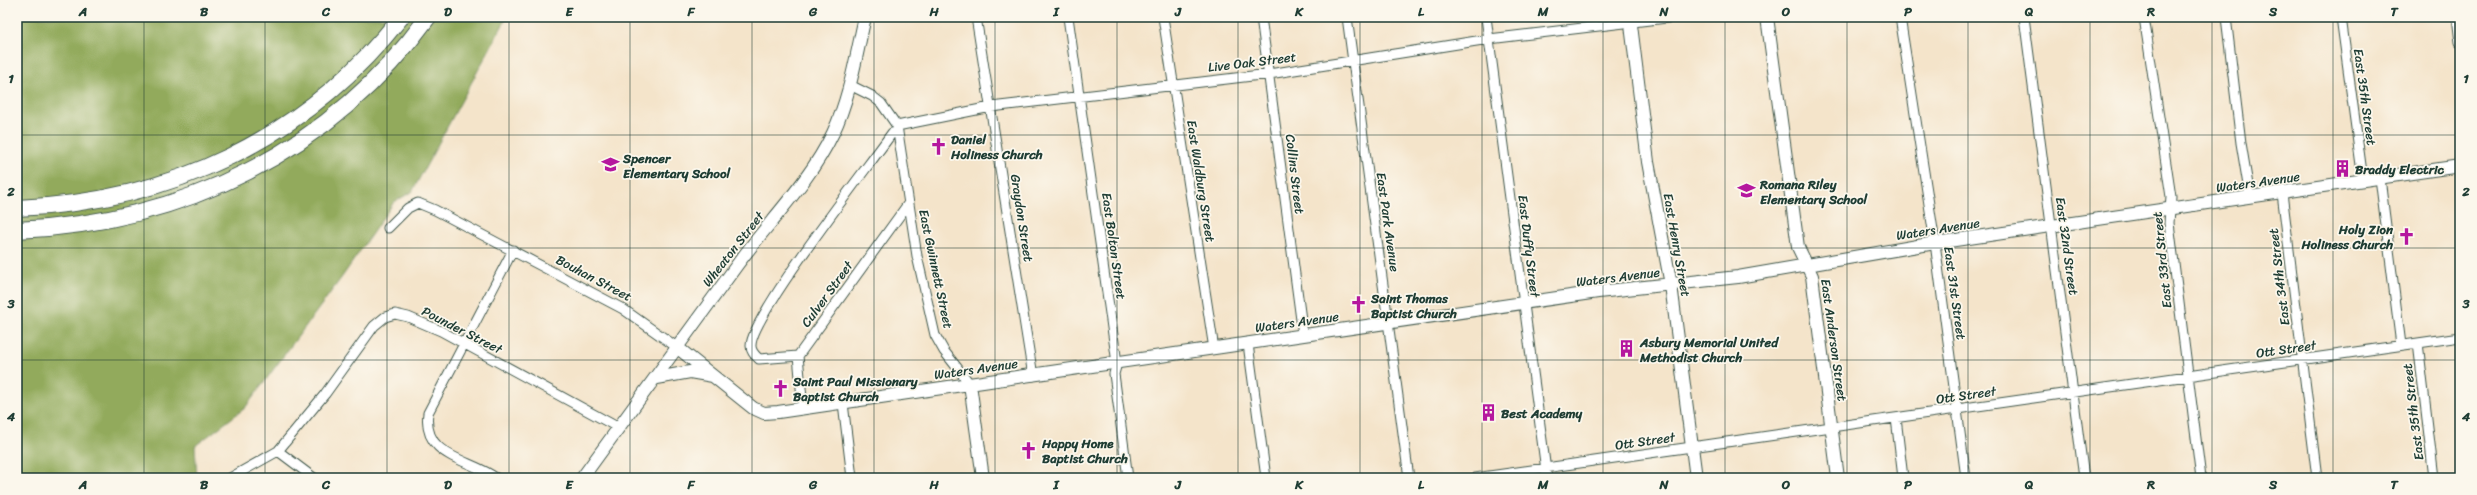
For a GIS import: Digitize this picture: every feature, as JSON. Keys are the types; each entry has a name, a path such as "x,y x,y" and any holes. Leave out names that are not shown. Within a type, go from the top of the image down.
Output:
{"highway":[{"path":"17,208 81,203 116,197 185,177 218,163 250,146 310,107 363,61 401,17"},
{"path":"17,230 84,225 121,218 192,197 228,183 291,147 352,102 379,76 428,17"}],"main road":[{"name":"Wheaton Street","path":"582,478 657,378 738,264 799,188 819,159 833,132 850,85 865,17"},
{"name":"East Anderson Street","path":"1767,17 1798,247 1812,276 1838,478"},
{"name":"East Henry Street","path":"1630,20 1648,162 1671,285 1696,478"},
{"name":"Waters Avenue","path":"778,412 1033,376 1524,303 1738,277 1935,243 2169,210 2460,166"},
{"name":"Bouhan Street","path":"678,348 753,408 764,413 778,412"},
{"path":"657,378 690,372 713,376"},
{"path":"970,384 983,478"}],"street":[{"name":"Graydon Street","path":"976,17 1033,376"},
{"name":"East Bolton Street","path":"1068,17 1117,363 1114,374 1128,478"},
{"name":"East Waldburg Street","path":"1163,17 1172,85 1214,349"},
{"name":"Collins Street","path":"1261,17 1303,335"},
{"name":"East Park Avenue","path":"1346,17 1409,478"},
{"name":"East Duffy Street","path":"1486,17 1546,478"},
{"name":"Live Oak Street","path":"897,129 991,107 1080,98 1172,85 1269,74 1489,39 1630,20 1675,17"},
{"name":"East 31st Street","path":"1900,17 1935,243 1966,478"},
{"name":"East 32nd Street","path":"2024,17 2051,226 2075,392 2084,478"},
{"name":"East 33rd Street","path":"2144,17 2170,197 2169,223 2201,478"},
{"path":"2226,17 2241,143 2250,197"},
{"name":"East 35th Street","path":"2341,17 2363,180"},
{"path":"2457,17 2460,42"},
{"path":"803,409 798,356 759,359 753,353 751,346 758,322 812,242 897,129 881,103 872,96 850,85"},
{"name":"East Gwinnett Street","path":"897,129 917,256 935,335 944,351 970,384"},
{"name":"East 35th Street","path":"2380,178 2401,345"},
{"name":"East 34th Street","path":"2282,193 2317,478"},
{"name":"Bouhan Street","path":"388,228 408,208 418,203 513,250 623,309 678,348"},
{"name":"Culver Street","path":"798,356 908,204"},
{"path":"496,478 438,448 430,438 426,425 428,413 513,250"},
{"name":"Pounder Street","path":"230,478 278,451 325,394 374,326 385,317 395,314 408,316 441,331 619,428"},
{"name":"Ott Street","path":"1475,478 2460,337"},
{"name":"East 35th Street","path":"2418,343 2434,478"},
{"path":"1248,344 1266,478"},
{"path":"843,403 852,478"},
{"path":"1896,418 1903,478"},
{"path":"278,451 314,478"}],"green space":[{"path":"17,17 507,17 412,192 394,202 342,277 245,408 195,446 197,478 17,478"}],"place":[{"name":"Daniel Holiness Church","path":"938,146"},
{"name":"Spencer Elementary School","path":"610,165"},
{"name":"Braddy Electric","path":"2342,169"},
{"name":"Romana Riley Elementary School","path":"1747,191"},
{"name":"Holy Zion Holiness Church","path":"2406,236"},
{"name":"Saint Thomas Baptist Church","path":"1358,305"},
{"name":"Asbury Memorial United Methodist Church","path":"1627,349"},
{"name":"Saint Paul Missionary Baptist Church","path":"780,388"},
{"name":"Best Academy","path":"1488,413"},
{"name":"Happy Home Baptist Church","path":"1029,450"}]}
